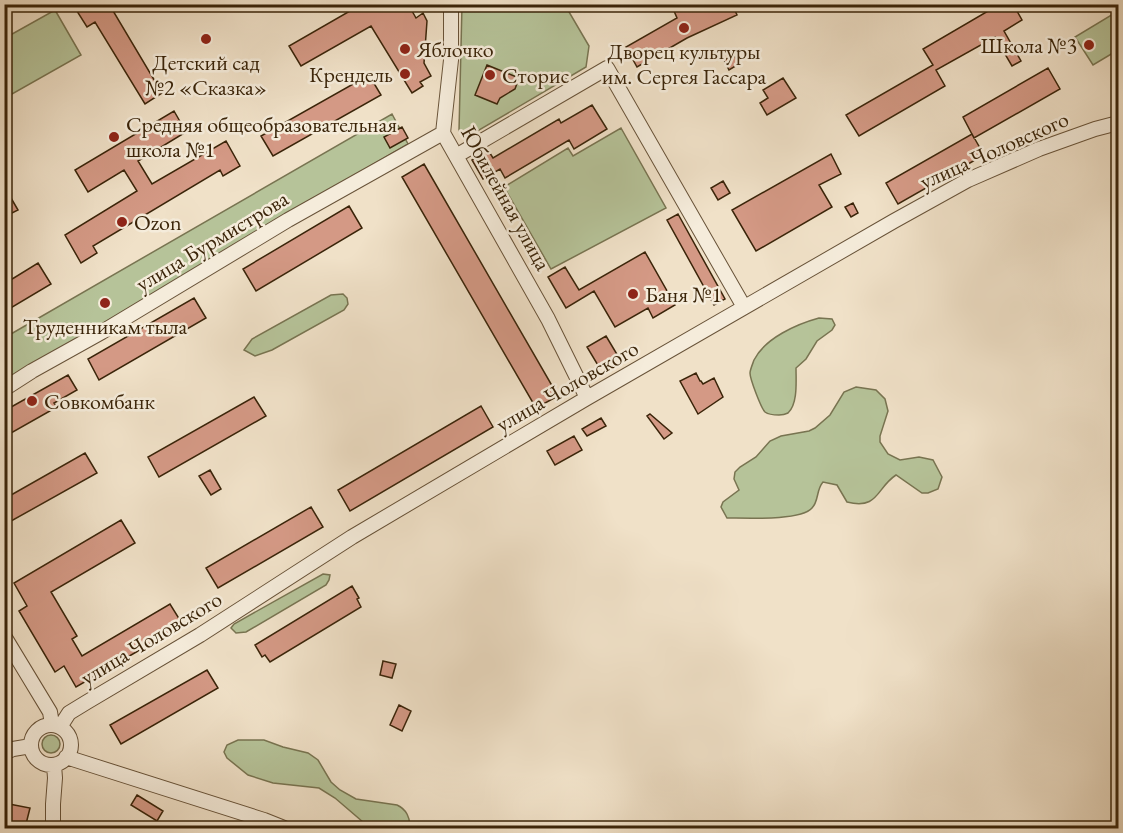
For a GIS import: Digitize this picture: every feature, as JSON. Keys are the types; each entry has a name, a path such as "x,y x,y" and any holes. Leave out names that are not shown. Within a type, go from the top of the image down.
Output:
{"street":[{"name":"Юбилейная улица","path":"451,4 451,60 443,133 548,319 587,398"},
{"path":"456,156 606,68 744,307"},
{"name":"улица Чоловского","path":"56,726 69,713 200,635 352,537 744,307 968,180 1039,149 1119,123"},
{"name":"улица Бурмистрова","path":"4,389 288,220 443,133"},
{"path":"4,636 50,712 56,726"},
{"path":"53,828 55,778 60,761 70,750 71,741 67,733 56,726 44,726 32,737 31,746 33,754 46,764 60,761 264,820 284,828"},
{"path":"4,753 31,746"}],"green space":[{"path":"462,5 565,5 589,46 586,67 469,136 459,131"},
{"path":"55,10 81,55 5,98 5,38"},
{"path":"1118,11 1118,50 1093,65 1075,37"},
{"path":"392,114 408,144 5,381 4,338"},
{"path":"621,128 666,208 551,269 504,187 568,148 573,156"},
{"path":"343,294 348,304 344,310 272,350 255,356 244,350 252,339 331,295"},
{"path":"819,318 832,319 835,325 817,341 806,359 796,368 796,392 791,409 784,415 765,412 750,376 754,360 766,345 782,333"},
{"path":"856,387 876,390 885,399 888,411 880,442 888,454 900,460 919,457 933,460 942,477 938,489 922,493 896,475 871,500 857,504 847,502 837,485 823,482 814,505 806,512 772,518 727,518 721,507 723,502 739,490 734,479 735,472 756,457 770,441 815,428 830,415 844,392"},
{"path":"323,574 330,575 326,585 246,632 236,633 231,628 234,624"},
{"path":"51,735 59,740 60,744 55,752 51,753 43,748 42,744 47,736"},
{"path":"238,740 264,740 308,753 318,760 331,782 340,790 356,799 400,807 408,817 409,828 370,828 335,798 319,788 273,783 248,775 227,758 224,752 227,745"}],"building":[{"path":"81,4 109,4 162,93 145,104 95,22 87,27 75,8"},
{"path":"362,4 408,4 416,18 423,13 427,21 424,63 431,76 420,82 423,86 412,93 371,26 301,66 289,46"},
{"name":"Дворец культуры им. Сергея Гассара","path":"671,4 732,4 737,15 687,38 637,67 626,47 677,18"},
{"path":"1000,4 1013,4 1022,20 1004,31 1021,61 1012,66 995,37 936,70 945,86 859,136 846,115 933,65 923,49"},
{"path":"734,55 739,64 729,70 724,60"},
{"path":"487,65 519,78 515,89 500,98 497,104 475,95"},
{"path":"1048,68 1060,89 974,138 963,117"},
{"path":"369,75 381,95 273,156 261,136"},
{"path":"783,78 796,98 767,115 760,103 768,98 763,90"},
{"path":"592,105 607,129 574,149 569,140 505,178 500,169 483,179 472,160 488,150 493,158 559,119 561,123"},
{"path":"174,111 186,132 138,161 152,184 226,141 240,166 223,176 220,170 93,246 97,253 81,263 65,235 137,191 124,170 88,192 75,170"},
{"path":"402,127 408,138 390,148 384,137"},
{"path":"972,134 984,155 898,204 886,183"},
{"path":"831,154 841,174 819,185 832,207 756,251 732,210"},
{"path":"424,164 558,396 536,408 402,177"},
{"path":"723,181 730,193 718,200 711,188"},
{"path":"4,186 18,210 4,217"},
{"path":"853,203 858,213 851,217 845,207"},
{"path":"349,206 362,228 256,291 243,269"},
{"path":"678,214 725,299 714,305 667,220"},
{"name":"Баня №1","path":"645,252 675,305 653,318 648,308 615,327 594,291 566,308 548,277 565,267 579,290"},
{"path":"38,263 51,284 4,312 4,284"},
{"path":"194,298 206,318 99,380 88,359"},
{"path":"606,336 618,356 599,367 587,347"},
{"path":"696,373 703,384 714,378 723,397 698,414 680,381"},
{"path":"68,375 77,390 54,403 57,407 4,437 4,411"},
{"path":"254,397 266,416 159,477 148,457"},
{"path":"481,406 493,427 350,511 338,490"},
{"path":"650,414 672,433 664,439 647,416"},
{"path":"601,418 606,426 587,436 582,429"},
{"path":"574,436 582,450 555,465 547,451"},
{"path":"85,453 97,473 4,525 4,499"},
{"path":"210,470 221,489 211,495 199,476"},
{"path":"311,507 323,527 218,588 206,568"},
{"path":"121,520 135,543 51,592 77,636 72,639 82,656 170,604 183,625 76,687 64,666 55,672 19,611 27,606 14,583"},
{"path":"352,586 361,607 270,662 265,655 262,657 255,645"},
{"path":"383,661 396,664 392,678 380,675"},
{"path":"207,670 218,688 121,744 110,725"},
{"path":"399,705 411,711 402,731 390,725"},
{"path":"137,795 163,811 157,821 131,805"},
{"path":"4,803 30,808 25,828 4,828"}],"place":[{"name":"Дворец культуры им. Сергея Гассара","path":"684,28"},
{"name":"Детский сад №2 «Сказка»","path":"206,39"},
{"name":"Школа №3","path":"1089,45"},
{"name":"Яблочко","path":"405,49"},
{"name":"Крендель","path":"405,74"},
{"name":"Сторис","path":"490,75"},
{"name":"Средняя общеобразовательная школа №1","path":"114,137"},
{"name":"Ozon","path":"122,222"},
{"name":"Баня №1","path":"633,294"},
{"name":"Труденникам тыла","path":"105,303"},
{"name":"Совкомбанк","path":"32,401"}]}
